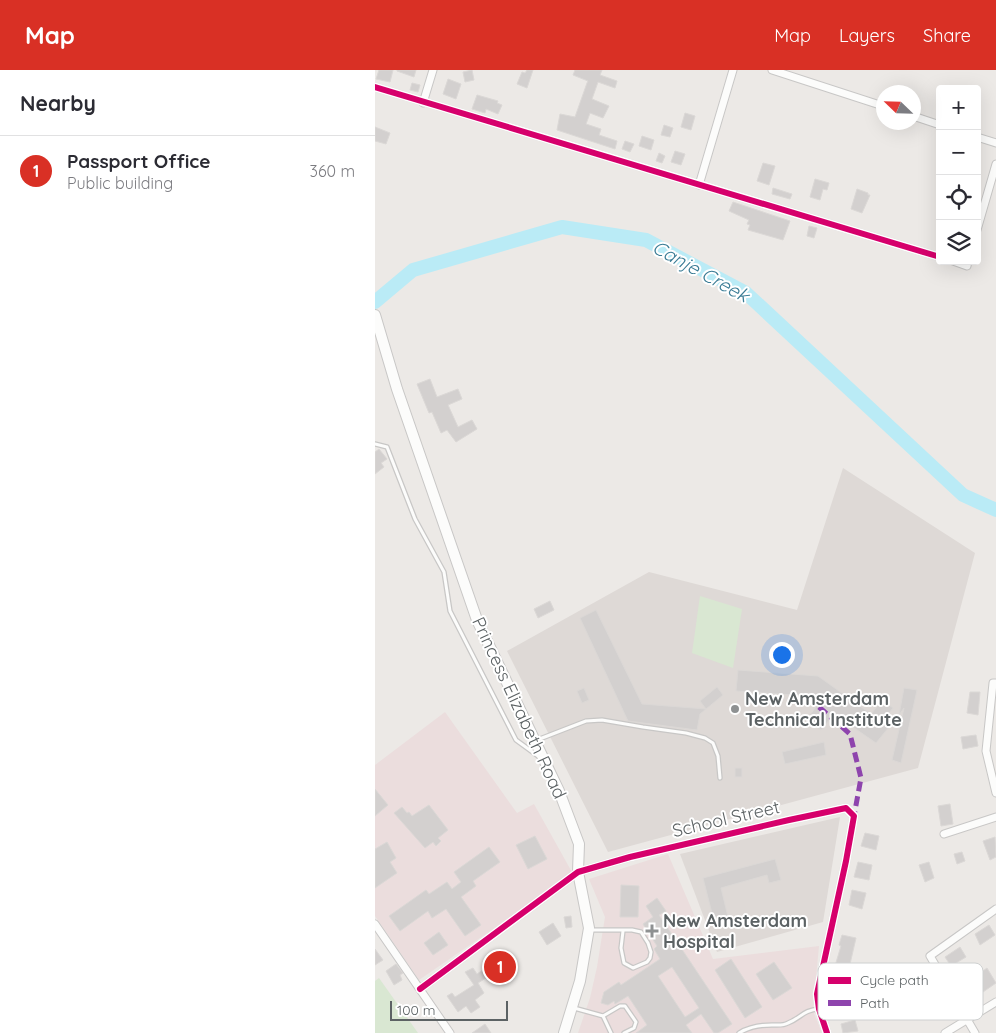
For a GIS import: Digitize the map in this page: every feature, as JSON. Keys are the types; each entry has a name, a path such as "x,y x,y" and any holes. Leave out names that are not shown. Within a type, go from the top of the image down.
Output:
{"main road":[{"name":"Princess Elizabeth Road","path":"375,315 397,389 477,620 559,791 579,844 578,872 589,930 580,981 564,1033"}],"street":[{"path":"423,102 433,70"},
{"path":"699,185 733,70"},
{"path":"772,70 876,104"},
{"path":"375,87 936,256"},
{"path":"921,119 936,124"},
{"path":"981,138 996,143"},
{"path":"980,220 996,164"},
{"path":"996,683 993,683 986,751 996,793"},
{"name":"School Street","path":"420,989 578,872 630,857 847,808 854,816 824,963"},
{"path":"944,834 996,817"},
{"path":"934,963 930,956 996,909"},
{"path":"375,924 450,1033"},
{"path":"983,1009 996,1002"},
{"name":"School Street","path":"823,1020 827,1033"},
{"path":"945,1033 964,1020"},
{"path":"967,1020 975,1033"}],"lane":[{"path":"375,444 387,446 415,519 444,572 450,611 516,740 543,759"},
{"path":"535,742 561,730 596,720 686,733 705,738 713,743 718,756 720,778"},
{"path":"589,930 632,930 641,932 651,952 647,962 633,968 624,963 621,948 623,931"},
{"path":"571,1007 603,1016 620,1006 625,1006 636,1022 634,1028 624,1033"},
{"path":"739,1033 746,1028 759,1025 783,1025 789,1023 805,1011 818,1009"},
{"path":"603,1016 611,1033"}],"shaded area":[{"name":"New Amsterdam Technical Institute","path":"843,468 975,553 918,768 608,852 507,651 649,572 797,610"},
{"path":"445,712 517,813 534,804 573,874 419,980 375,916 375,765"},
{"path":"840,817 823,922 717,952 680,854"},
{"name":"New Amsterdam Hospital","path":"668,854 713,959 819,946 813,1011 822,1033 578,1033 590,998 605,917 589,879"}],"green space":[{"path":"700,596 742,609 733,668 692,653"},
{"path":"379,978 418,1033 375,1033 375,981"}],"building":[{"path":"379,70 393,70 390,82 376,79"},
{"path":"397,70 416,70 414,77"},
{"path":"472,70 474,80 465,82 463,72"},
{"path":"527,70 533,70 527,88 517,84 522,72 525,73"},
{"path":"575,70 602,70 600,75 617,81 615,88 598,82 592,99 609,106 603,118 590,113 586,124 601,129 599,135 617,141 615,149 557,130 560,114 575,117 588,81 573,75"},
{"path":"448,79 461,84 456,99 443,94"},
{"path":"412,83 420,85 418,92 410,90"},
{"path":"477,95 498,101 497,103 502,105 498,114 486,109 485,113 472,109"},
{"path":"685,113 695,116 691,130 681,127"},
{"path":"664,125 673,128 670,137 661,135"},
{"path":"375,127 390,133 386,144 375,141"},
{"path":"642,136 654,140 651,150 639,146"},
{"path":"625,141 634,144 630,152 622,149"},
{"path":"675,151 685,154 681,165 671,162"},
{"path":"659,153 665,156 662,163 656,161"},
{"path":"763,163 775,166 769,185 757,181"},
{"path":"815,179 829,183 827,190 823,189 820,200 810,197"},
{"path":"773,188 792,194 790,199 772,194"},
{"path":"857,189 870,195 862,213 851,209"},
{"path":"733,202 790,221 783,240 748,230 750,225 747,224 749,220 729,211"},
{"path":"809,226 817,228 814,238 807,236"},
{"path":"430,379 437,397 458,389 462,399 448,405 458,427 472,420 477,429 456,442 447,430 441,433 432,412 429,413 417,384"},
{"path":"379,449 387,459 381,463 384,467 375,474 375,452"},
{"path":"550,601 554,610 538,618 534,609"},
{"path":"596,610 642,704 706,709 700,701 717,687 723,695 700,714 697,730 628,721 580,618"},
{"path":"738,670 818,676 871,714 882,700 893,708 882,722 889,727 876,743 834,714 821,730 807,719 818,704 808,696 736,691"},
{"path":"584,688 589,700 582,703 577,691"},
{"path":"904,688 917,690 901,763 892,760 904,708 899,715"},
{"path":"970,692 980,692 978,715 967,713"},
{"path":"976,735 978,746 963,749 961,737"},
{"path":"824,742 826,755 785,764 782,752"},
{"path":"735,768 742,768 742,777 735,777"},
{"path":"375,789 388,805 375,816"},
{"path":"950,804 953,824 941,826 938,806"},
{"path":"429,805 448,830 438,838 441,841 436,846 433,842 425,848 394,813 402,807 412,816"},
{"path":"865,833 879,836 876,850 861,846"},
{"path":"535,836 547,859 528,869 516,845"},
{"path":"995,837 996,857 990,860 983,841"},
{"path":"387,842 396,858 390,862 397,873 375,888 375,849"},
{"path":"489,847 500,862 473,881 476,886 461,897 481,925 465,936 446,909 432,918 428,911 400,931 389,916 426,890 429,894 447,882 452,889 461,882 454,872"},
{"path":"962,852 965,861 957,864 954,854"},
{"path":"775,859 781,880 769,883 767,875 721,888 729,921 715,925 703,878"},
{"path":"858,862 872,865 869,880 854,877"},
{"path":"929,862 934,878 925,882 919,865"},
{"path":"621,885 639,886 638,917 620,917"},
{"path":"852,890 866,893 862,909 849,905"},
{"path":"657,898 666,911 659,915 732,1024 718,1033 714,1033 701,1014 686,1025 692,1033 636,1033 647,1025 628,996 615,1004 614,1001 608,1005 601,1003 604,992 619,982 621,985 660,959 654,949 657,946 643,924 653,917 646,906","holes":["672,967 699,1008 685,1017 658,976"]},
{"path":"571,916 572,927 566,928 564,917"},
{"path":"553,923 561,936 547,945 539,932"},
{"path":"989,925 995,935 980,945 975,934"},
{"path":"439,932 448,945 433,955 424,943"},
{"path":"842,935 856,938 850,963 836,963 841,946 839,945"},
{"path":"960,947 966,957 956,963 949,963 945,957"},
{"path":"375,949 383,960 375,965"},
{"path":"731,959 762,1007 745,1018 715,970"},
{"path":"502,961 512,975 506,980 500,972 491,979 489,976 478,983 484,993 475,1000 480,1007 471,1013 466,1006 458,1012 447,996 452,993 455,997 474,985 465,972 473,968 477,974 493,963 495,966"},
{"path":"774,962 792,988 773,1000 756,974"},
{"path":"396,964 403,973 400,975 402,980 394,985 386,971"},
{"path":"987,968 996,983 983,992 983,971"},
{"path":"855,1020 858,1031 843,1033 841,1024"},
{"path":"485,1024 491,1033 472,1033"}],"waterway":[{"name":"Canje Creek","path":"375,302 413,270 562,227 646,240 746,293 963,495 996,510"}],"marked path":[{"path":"819,707 850,734 861,778 854,816"}],"cycle path":[{"path":"375,87 936,256"},
{"path":"420,989 578,872 630,857 846,808 854,816 824,963"},
{"path":"818,989 818,1002"},
{"path":"823,1020 827,1033"}],"place":[{"name":"New Amsterdam Technical Institute","path":"735,709"},
{"name":"New Amsterdam Hospital","path":"652,931"},
{"name":"Passport Office","path":"500,967"}]}
